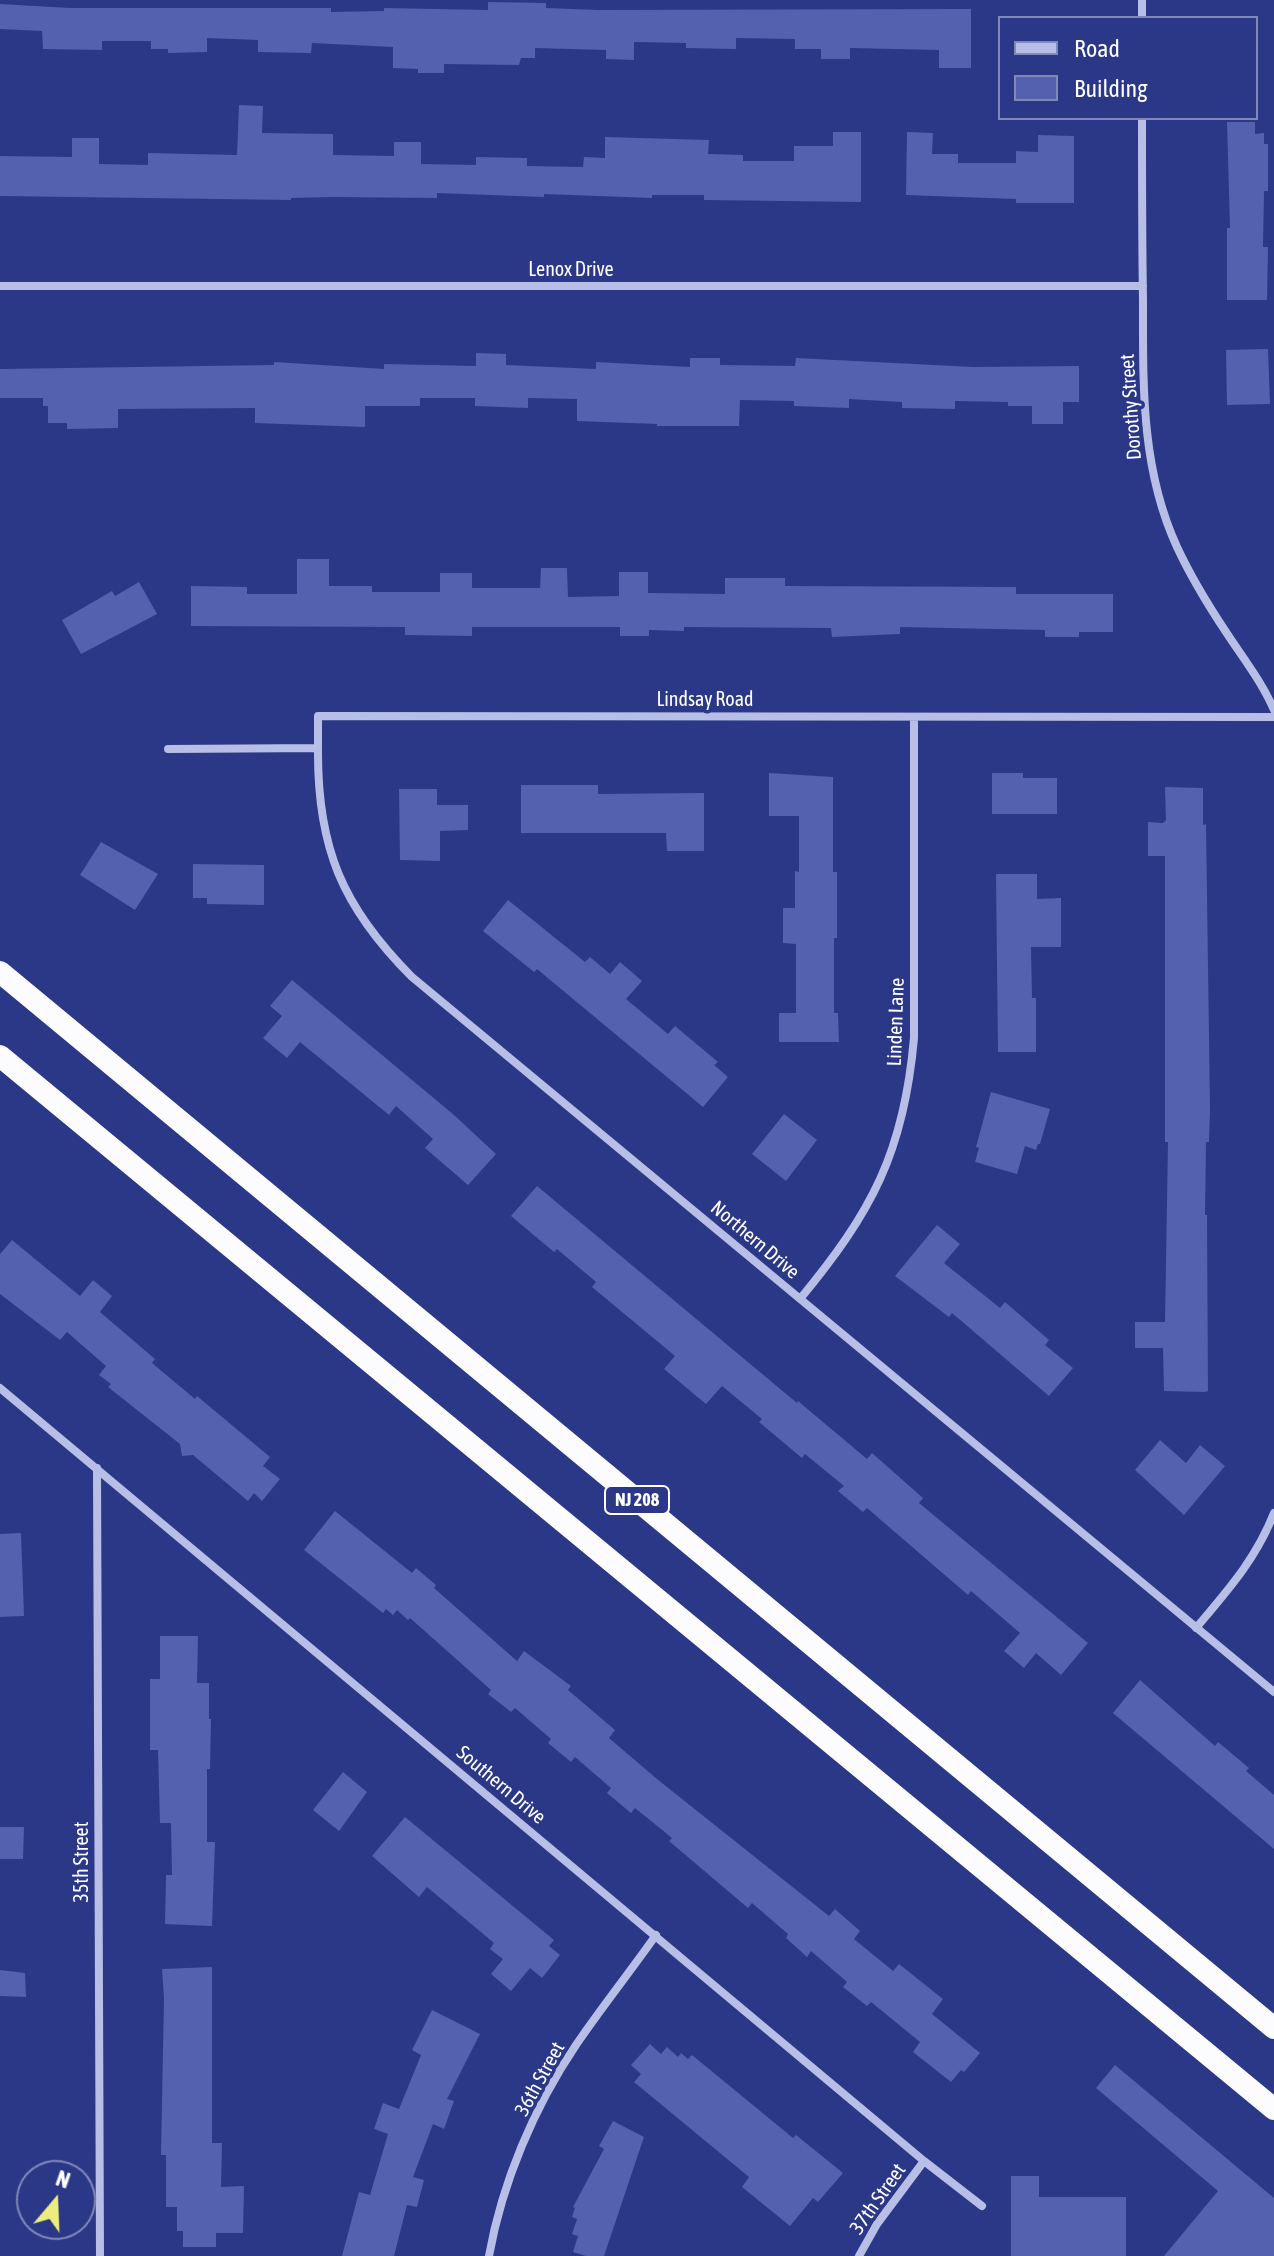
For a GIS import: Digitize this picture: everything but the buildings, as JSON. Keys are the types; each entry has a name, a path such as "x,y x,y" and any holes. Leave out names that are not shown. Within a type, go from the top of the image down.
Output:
{"highway":[{"name":"NJ 208","path":"0,972 1274,2028"},
{"path":"0,1056 1274,2109"}],"street":[{"name":"Dorothy Street","path":"1142,120 1144,422 1151,464 1161,505 1177,546 1199,589 1265,690 1274,710"},
{"name":"Lenox Drive","path":"0,286 1143,286"},
{"name":"Lindsay Road","path":"318,748 318,716 1274,717"},
{"name":"Linden Lane","path":"800,1299 861,1219 883,1174 899,1130 910,1084 914,1038 914,717"},
{"path":"168,749 318,748"},
{"name":"Northern Drive","path":"318,748 320,815 329,851 344,888 384,949 412,977 1274,1692"},
{"name":"Southern Drive","path":"0,1388 924,2161 982,2206"},
{"name":"35th Street","path":"97,1468 100,2256"},
{"path":"1196,1628 1239,1577 1261,1545 1274,1513"},
{"name":"36th Street","path":"489,2256 511,2176 537,2115 575,2047 656,1935"},
{"name":"37th Street","path":"859,2256 877,2224 924,2161"}]}
